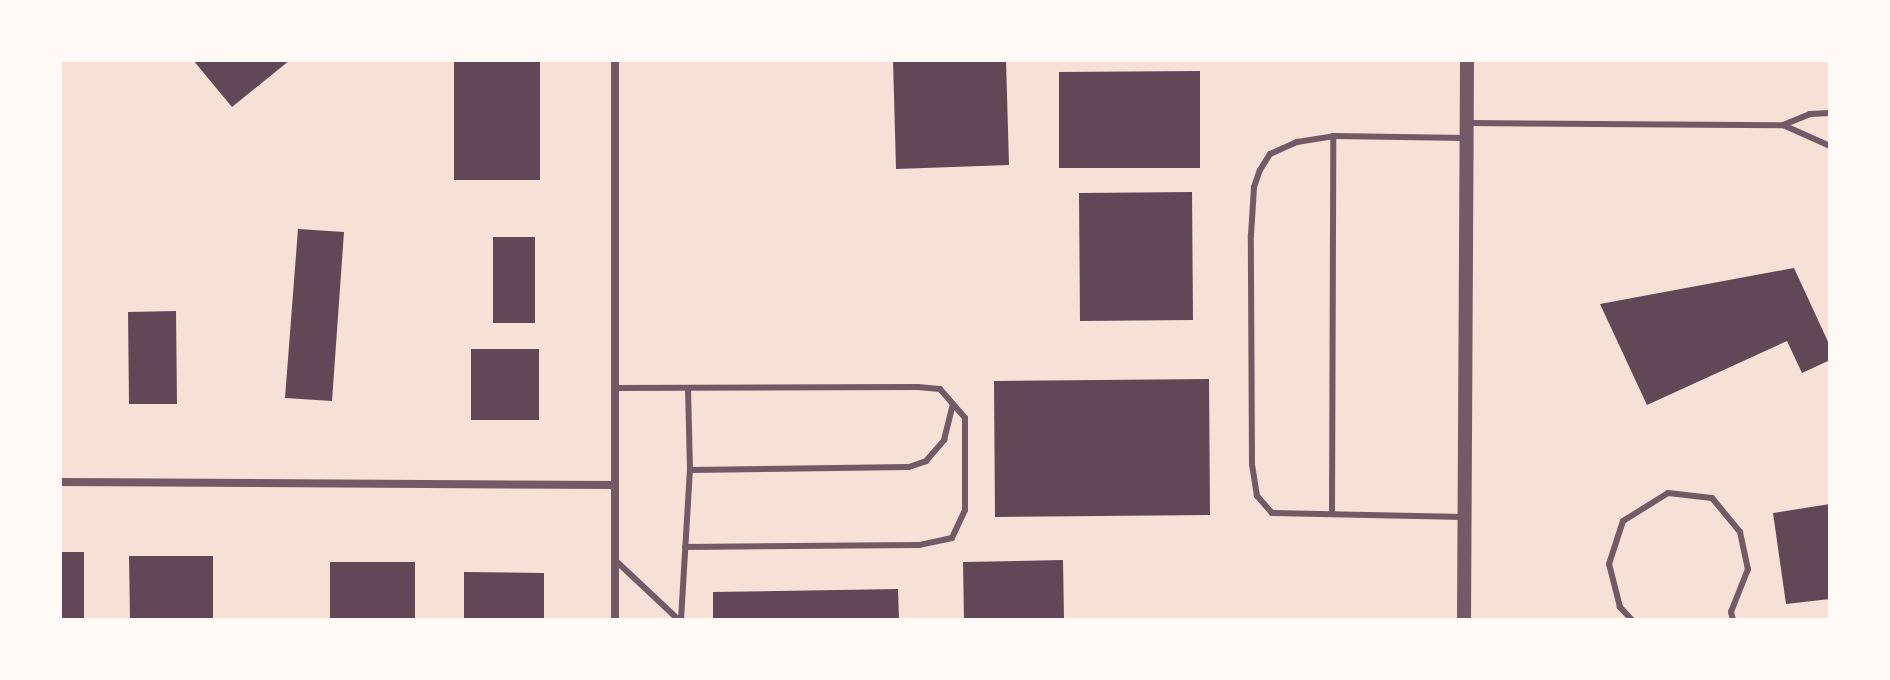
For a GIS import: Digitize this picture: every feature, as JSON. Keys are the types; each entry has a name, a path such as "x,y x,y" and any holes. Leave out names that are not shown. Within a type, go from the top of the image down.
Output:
{"street":[{"path":"615,60 615,620"},
{"path":"1464,620 1467,60"},
{"path":"60,482 615,485"}],"lane":[{"path":"1465,517 1272,513 1257,496 1252,464 1251,235 1254,187 1270,154 1297,142 1333,136 1783,125 1810,114 1830,113"},
{"path":"1783,125 1830,146"},
{"path":"1332,514 1333,136"},
{"path":"615,388 918,387 940,389 965,418 965,510 952,538 919,545 685,547"},
{"path":"680,620 690,470 688,388"},
{"path":"690,470 909,467 926,461 944,440 953,404"},
{"path":"1632,620 1620,607 1609,564 1623,521 1668,493 1712,498 1740,532 1748,569 1731,612 1733,620"},
{"path":"615,559 680,620"}],"building":[{"path":"193,60 290,60 232,107"},
{"path":"454,60 540,60 540,180 454,180"},
{"path":"893,60 1006,60 1009,165 896,169"},
{"path":"1200,71 1200,168 1059,168 1059,72"},
{"path":"1192,192 1193,320 1080,321 1079,193"},
{"path":"298,229 344,232 332,401 285,398"},
{"path":"493,237 535,237 535,323 493,323"},
{"path":"1794,268 1830,346 1830,360 1802,373 1787,341 1647,405 1600,304"},
{"path":"176,311 177,404 129,404 128,312"},
{"path":"471,349 539,349 539,420 471,420"},
{"path":"1209,379 1210,515 995,517 994,381"},
{"path":"1830,504 1830,599 1786,604 1773,513"},
{"path":"60,552 84,552 84,620 60,620"},
{"path":"129,556 213,556 213,620 130,620"},
{"path":"1063,560 1064,620 964,620 963,562"},
{"path":"330,562 415,562 415,620 330,620"},
{"path":"464,572 544,573 544,620 464,620"},
{"path":"898,589 899,620 713,620 713,592"}]}
